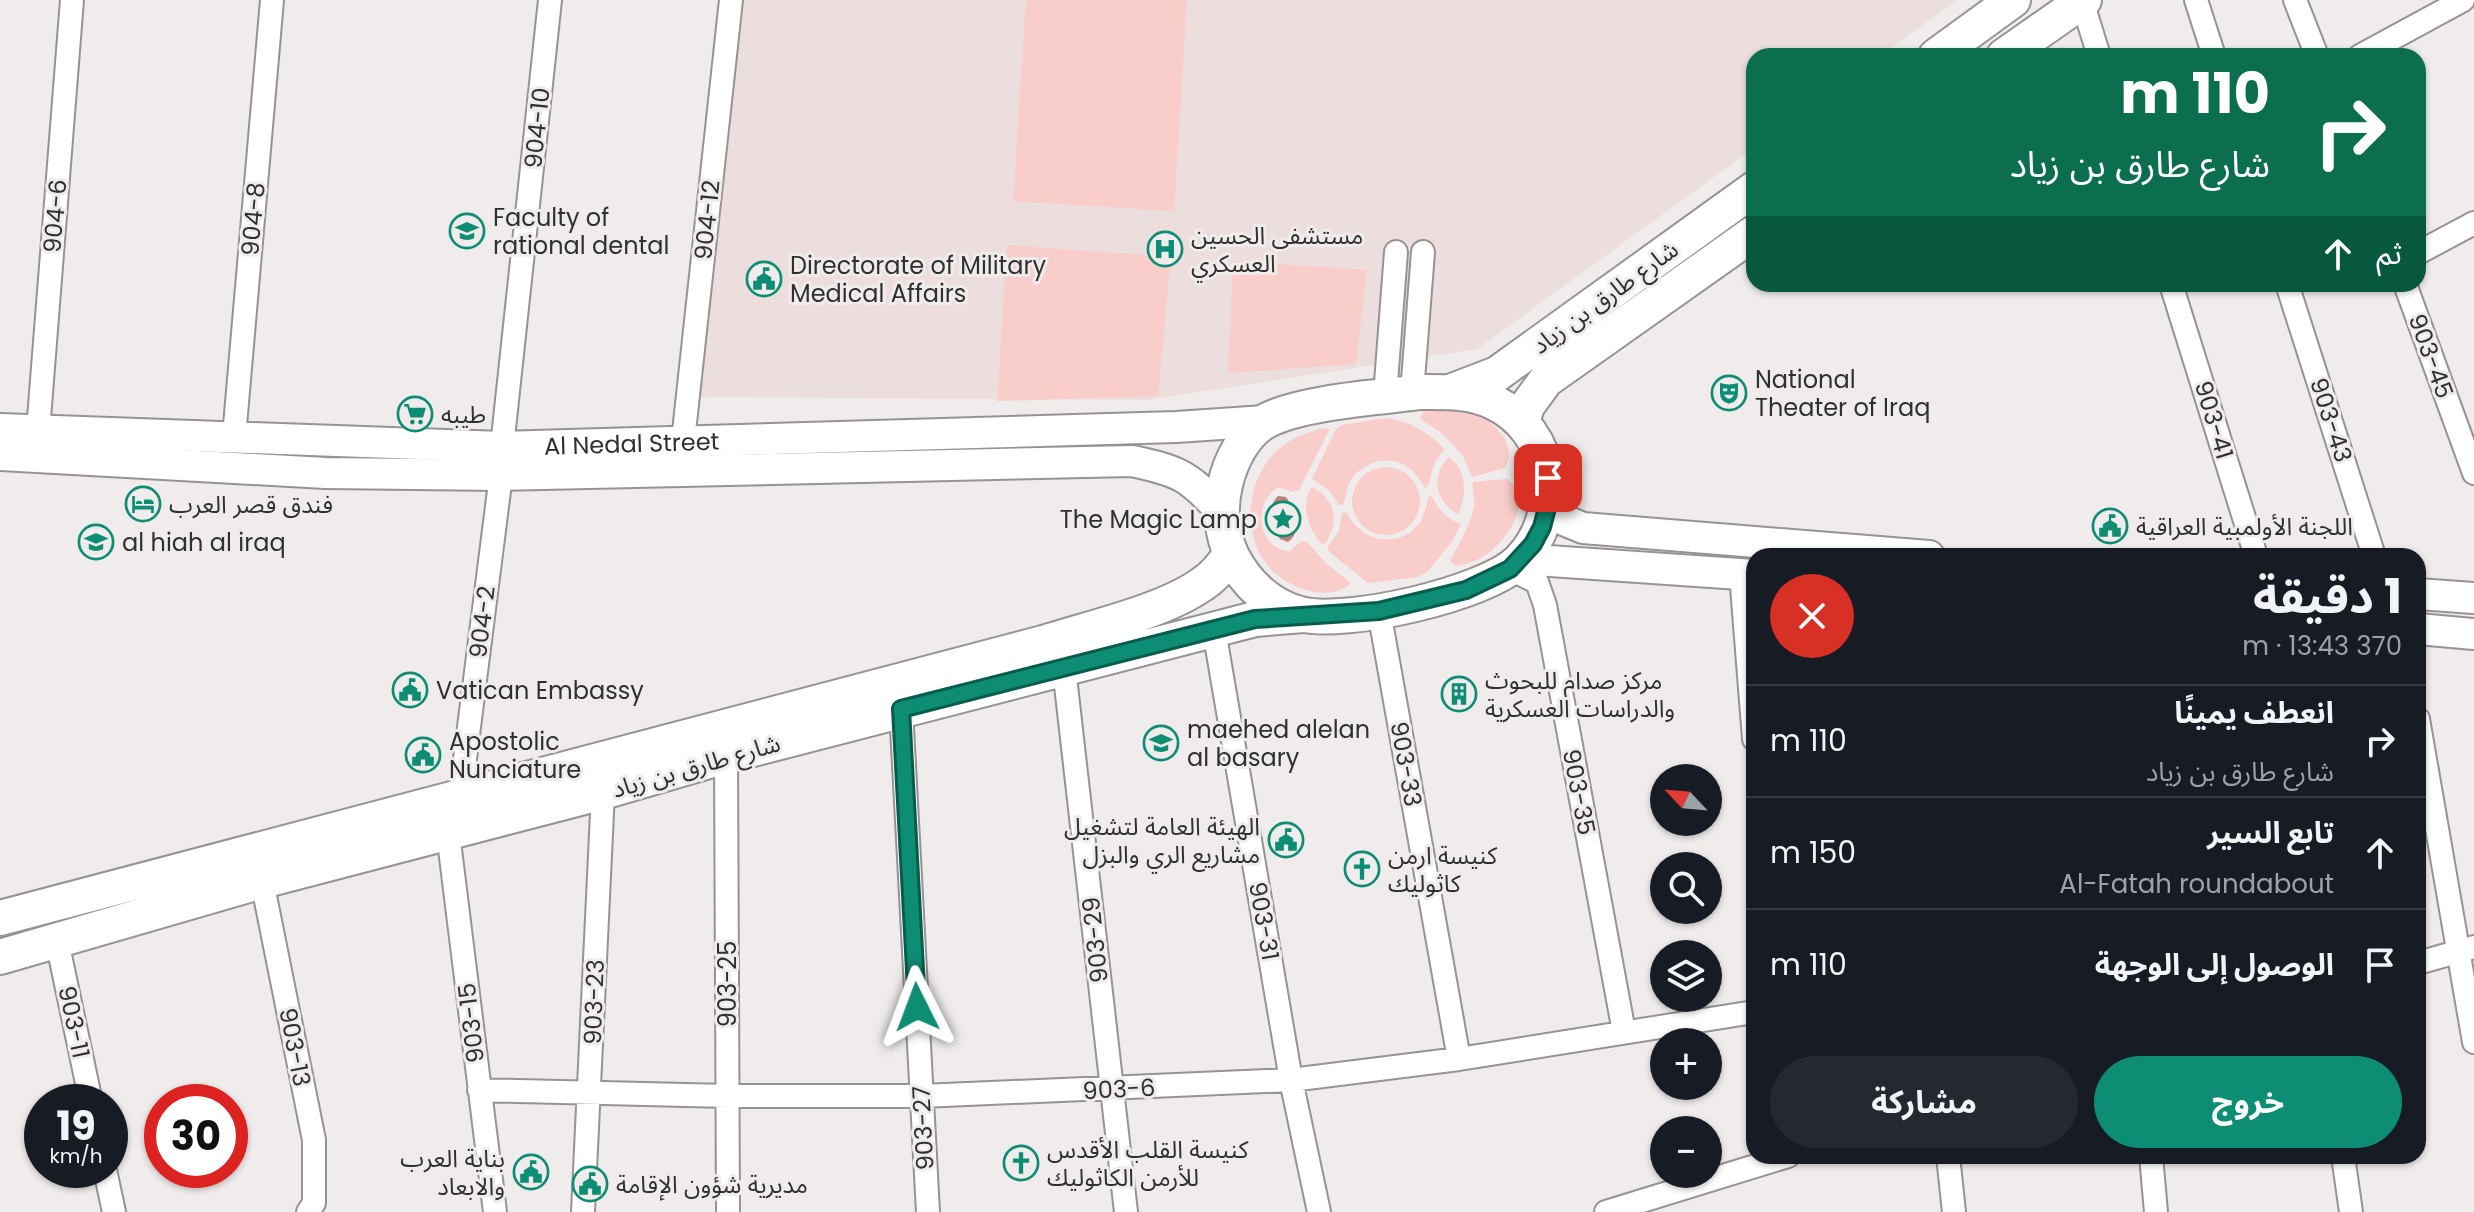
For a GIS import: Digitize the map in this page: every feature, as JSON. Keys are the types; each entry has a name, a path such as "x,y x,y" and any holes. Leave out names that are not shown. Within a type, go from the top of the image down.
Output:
{"main road":[{"path":"1947,48 2013,0"},
{"path":"2015,48 2083,1"},
{"name":"شارع طارق بن زياد","path":"1449,392 1497,374 1746,195"},
{"path":"1522,423 1527,406 1546,380 1746,239"},
{"path":"1449,392 1495,403 1522,423 1532,435 1545,463 1549,492 1542,527 1515,564 1497,578 1448,596 1379,611 1303,615 1273,602 1248,581 1231,554 1222,512 1227,474 1249,436 1265,421 1290,412 1398,395 1449,392"},
{"name":"Al Nedal Street","path":"0,455 325,473 501,461 683,441 1176,427 1265,421"},
{"name":"Al Nedal Street","path":"0,429 234,437 501,461 1132,461 1170,469 1197,486 1222,512"},
{"path":"1547,508 1583,528 1830,548"},
{"name":"شارع طارق بن زياد","path":"6,912 460,798 1043,643 1174,601 1202,585 1231,554"},
{"path":"1515,564 1746,574"},
{"path":"2426,595 2474,598"},
{"name":"شارع طارق بن زياد","path":"0,957 262,881 603,792 901,709 1255,619 1303,615"},
{"path":"2426,630 2474,634"}],"street":[{"name":"904-6","path":"38,431 72,0"},
{"name":"904-8","path":"234,437 272,0"},
{"name":"904-10","path":"501,461 550,0"},
{"name":"904-12","path":"683,441 731,0"},
{"path":"2196,0 2211,48"},
{"path":"2295,0 2314,48"},
{"path":"2375,48 2463,0"},
{"path":"2083,1 2097,48"},
{"path":"2426,249 2474,223"},
{"path":"1396,252 1398,395"},
{"path":"1398,395 1423,252"},
{"name":"903-41","path":"2174,292 2254,548"},
{"name":"903-43","path":"2290,292 2371,548"},
{"name":"903-45","path":"2408,292 2474,472"},
{"name":"904-2","path":"460,798 501,461"},
{"name":"903-35","path":"1515,564 1537,582 1545,605 1624,1032"},
{"name":"903-33","path":"1379,611 1459,1059"},
{"name":"903-31","path":"1214,630 1291,1080 1319,1212"},
{"name":"903-29","path":"1064,668 1126,1212"},
{"name":"903-27","path":"901,709 928,1212"},
{"name":"903-25","path":"726,756 728,1212"},
{"path":"2426,757 2466,949 2474,1042"},
{"name":"903-23","path":"583,1212 603,792"},
{"name":"903-15","path":"448,833 495,1212"},
{"name":"903-13","path":"262,881 314,1140 314,1203 308,1212"},
{"name":"903-11","path":"57,941 87,1084"},
{"path":"2426,961 2466,949"},
{"name":"903-6","path":"479,1090 728,1096 922,1096 1291,1080 1459,1059 1746,1013"},
{"path":"1610,1211 1762,1164"},
{"path":"1949,1164 1954,1212"},
{"path":"2152,1164 2156,1212"},
{"path":"2344,1164 2351,1212"},
{"path":"109,1188 114,1212"}],"shaded area":[{"name":"مستشفى الحسين العسكري","path":"744,0 1957,0 1891,48 1746,48 1746,154 1477,349 1147,400 697,397"},
{"path":"1026,0 1187,0 1174,211 1013,201"},
{"path":"1007,245 1171,257 1158,396 997,401"},
{"path":"1233,261 1367,270 1356,364 1228,373"},
{"path":"1434,407 1465,410 1496,428 1508,446 1509,457 1505,468 1472,477 1463,456 1443,434 1420,419 1424,410"},
{"path":"1386,418 1418,429 1445,450 1433,466 1429,484 1426,489 1414,473 1402,464 1378,462 1356,473 1348,486 1343,505 1339,505 1329,490 1312,479 1336,429 1342,425"},
{"path":"1322,428 1330,429 1299,490 1293,492 1278,487 1270,494 1262,513 1262,524 1270,542 1279,548 1290,551 1301,541 1307,542 1327,564 1351,583 1331,592 1306,590 1272,571 1257,547 1251,514 1252,498 1264,466 1292,440"},
{"path":"1449,457 1459,468 1464,483 1458,514 1444,503 1438,488 1439,472"},
{"path":"1393,467 1414,482 1420,501 1418,514 1410,525 1393,535 1379,535 1362,525 1354,514 1352,494 1362,477 1373,469"},
{"path":"1507,479 1519,497 1516,518 1510,529 1487,554 1457,566 1450,561 1474,508 1473,482"},
{"path":"1312,487 1326,498 1333,513 1332,529 1323,545 1307,518 1306,502"},
{"path":"1278,496 1286,497 1296,520 1295,532 1288,542 1280,539 1273,523 1272,506"},
{"path":"1429,496 1447,517 1461,524 1451,543 1428,571 1418,577 1368,583 1328,551 1339,531 1342,513 1346,512 1358,528 1370,536 1394,539 1416,528"}],"place":[{"name":"Faculty of rational dental","path":"467,231"},
{"name":"مستشفى الحسين العسكري","path":"1165,249"},
{"name":"Directorate of Military Medical Affairs","path":"764,279"},
{"name":"National Theater of Iraq","path":"1729,393"},
{"name":"طيبه","path":"415,414"},
{"name":"فندق قصر العرب","path":"143,504"},
{"name":"The Magic Lamp","path":"1283,519"},
{"name":"اللجنة الأولمبية العراقية","path":"2110,526"},
{"name":"al hiah al iraq","path":"96,542"},
{"name":"Vatican Embassy","path":"410,690"},
{"name":"مركز صدام للبحوث والدراسات العسكرية","path":"1459,694"},
{"name":"maehed alelan al basary","path":"1161,743"},
{"name":"Apostolic Nunciature","path":"423,755"},
{"name":"الهيئة العامة لتشغيل مشاريع الري والبزل","path":"1286,840"},
{"name":"كنيسة ارمن كاثوليك","path":"1362,869"},
{"name":"كنيسة القلب الأقدس للأرمن الكاثوليك","path":"1021,1163"},
{"name":"بناية العرب والابعاد","path":"531,1172"},
{"name":"مديرية شؤون الإقامة","path":"590,1184"}],"route":[{"path":"917,1007 901,709 1255,619 1379,611 1466,590 1497,578 1521,559 1533,544 1547,508 1548,478"}]}
